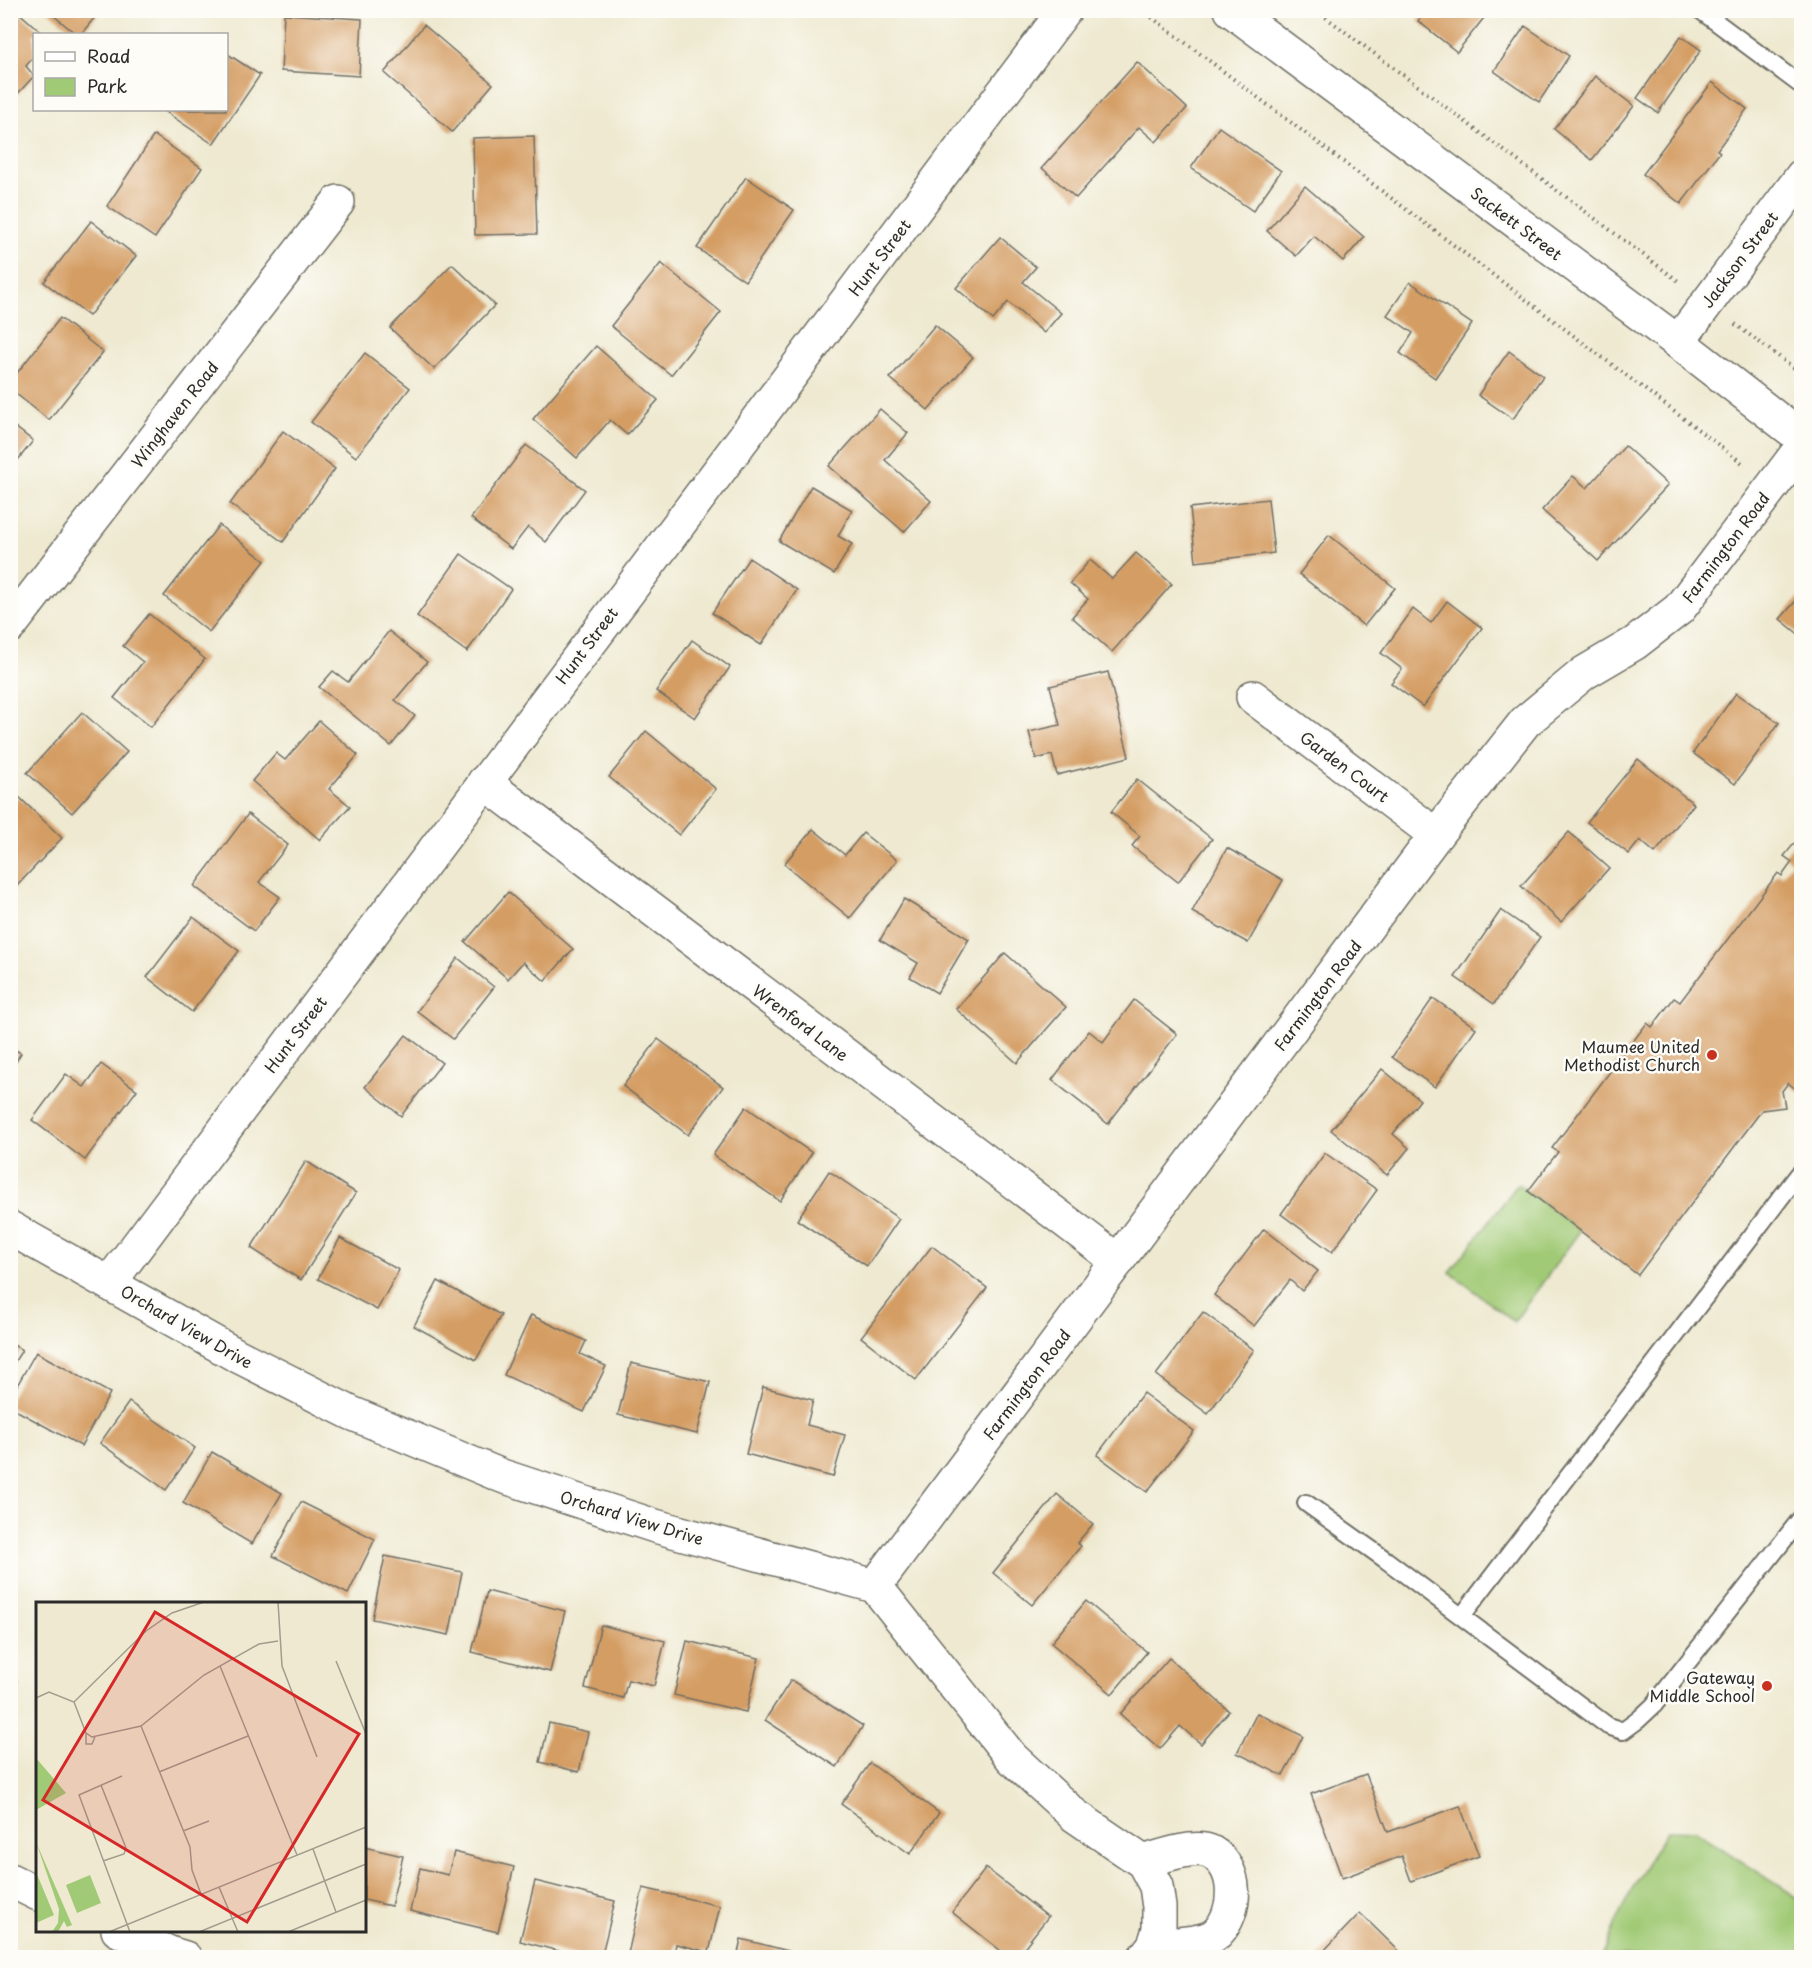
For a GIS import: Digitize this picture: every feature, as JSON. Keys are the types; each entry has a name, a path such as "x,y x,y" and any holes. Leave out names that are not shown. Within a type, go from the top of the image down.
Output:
{"street":[{"name":"Hunt Street","path":"110,1282 1065,10"},
{"name":"Sackett Street","path":"1231,10 1678,342 1802,438"},
{"name":"Jackson Street","path":"1678,342 1802,176"},
{"name":"Winghaven Road","path":"10,626 338,202"},
{"name":"Farmington Road","path":"875,1586 1436,836 1525,722 1584,673 1635,643 1679,609 1802,447"},
{"name":"Garden Court","path":"1254,697 1436,836"},
{"name":"Wrenford Lane","path":"484,782 1118,1261"},
{"name":"Orchard View Drive","path":"10,1227 236,1355 351,1413 502,1476 655,1526 875,1586"},
{"path":"875,1586 1012,1758 1074,1815 1143,1862 1156,1886 1159,1907 1159,1930 1149,1952"},
{"path":"1143,1862 1182,1850 1209,1851 1227,1867 1233,1893 1229,1915 1215,1934 1191,1943 1149,1952"},
{"path":"10,1880 36,1893"},
{"path":"122,1932 185,1958"}],"lane":[{"path":"1700,10 1802,86"},
{"path":"1462,1616 1798,1175 1802,1174"},
{"path":"1306,1503 1608,1726 1623,1731 1654,1705 1802,1517"}],"path":[{"path":"1142,10 1772,485"},
{"path":"1316,10 1802,374"}],"green space":[{"path":"1518,1184 1580,1231 1514,1322 1450,1272"},
{"path":"1668,1830 1695,1831 1801,1900 1801,1957 1603,1957 1631,1891"}],"building":[{"path":"10,10 16,10 42,33 33,33 33,57 26,66 33,77 10,102"},
{"path":"47,10 101,10 82,33 75,33"},
{"path":"1426,10 1483,10 1487,14 1457,52 1418,21"},
{"path":"284,14 362,19 359,76 281,71"},
{"path":"424,25 493,84 452,132 384,73"},
{"path":"1525,26 1569,56 1539,102 1494,71"},
{"path":"1681,36 1701,50 1658,113 1637,98"},
{"path":"228,54 260,75 213,144 164,111 228,111"},
{"path":"1137,62 1187,108 1156,142 1139,127 1076,198 1042,168"},
{"path":"1595,76 1634,106 1592,160 1554,129"},
{"path":"1712,82 1747,109 1717,150 1720,152 1681,204 1643,174"},
{"path":"1219,127 1281,171 1253,211 1191,168"},
{"path":"154,135 202,168 155,238 107,206"},
{"path":"534,136 537,234 475,235 473,138"},
{"path":"746,177 794,210 745,281 697,248"},
{"path":"1305,186 1364,237 1343,261 1314,236 1296,256 1267,231"},
{"path":"91,221 136,256 89,316 44,282"},
{"path":"1000,237 1036,267 1023,282 1061,313 1044,333 1008,302 993,320 956,288"},
{"path":"661,263 721,312 671,375 611,326"},
{"path":"452,264 495,305 434,369 390,328"},
{"path":"1410,282 1472,324 1435,378 1400,353 1413,333 1387,315"},
{"path":"60,318 103,352 49,420 10,389 10,382"},
{"path":"935,325 973,357 928,410 890,378"},
{"path":"596,346 658,400 627,435 610,420 577,458 533,419"},
{"path":"1509,351 1543,376 1513,419 1478,395"},
{"path":"365,353 410,388 356,457 311,422"},
{"path":"880,409 908,433 885,460 931,501 904,532 829,466"},
{"path":"10,423 33,441 10,470"},
{"path":"283,431 335,469 283,542 230,504"},
{"path":"526,445 585,490 546,542 528,527 511,549 471,518"},
{"path":"1625,446 1668,485 1598,561 1542,510 1573,476 1587,488"},
{"path":"811,486 852,510 838,536 852,544 834,574 779,541"},
{"path":"1268,499 1274,553 1196,562 1190,508"},
{"path":"219,525 265,561 209,632 164,596"},
{"path":"1329,535 1395,588 1364,626 1299,574"},
{"path":"1136,553 1172,584 1112,652 1072,617 1088,599 1070,583 1090,560 1112,579"},
{"path":"461,554 511,589 467,652 417,616"},
{"path":"749,558 797,590 761,645 712,613"},
{"path":"1802,594 1802,637 1780,619"},
{"path":"1447,601 1482,628 1423,707 1391,683 1402,669 1381,653 1413,609 1431,623"},
{"path":"149,614 205,659 151,727 114,698 143,662 123,646"},
{"path":"389,631 427,662 395,700 415,716 391,746 319,687 333,671 348,682"},
{"path":"692,640 730,667 695,718 656,691"},
{"path":"1108,672 1129,757 1057,775 1052,755 1036,759 1029,732 1060,725 1050,686"},
{"path":"1736,693 1779,723 1735,784 1693,753"},
{"path":"82,712 127,752 72,813 27,773"},
{"path":"319,721 358,755 329,789 350,806 320,840 252,781 276,753 285,760"},
{"path":"646,731 716,789 679,835 609,777"},
{"path":"1638,759 1694,804 1655,853 1640,840 1629,854 1587,822"},
{"path":"1137,779 1212,839 1178,882 1132,846 1140,836 1111,812"},
{"path":"18,796 62,838 10,893 10,804"},
{"path":"248,814 288,845 259,882 280,897 254,931 194,886"},
{"path":"813,829 845,855 863,833 897,860 850,918 784,864"},
{"path":"1569,832 1609,868 1561,922 1521,886"},
{"name":"Maumee United Methodist Church","path":"1802,834 1802,1094 1788,1083 1782,1091 1785,1107 1762,1110 1638,1275 1528,1191 1558,1152 1552,1148 1647,1023 1652,1027 1674,998 1680,1002 1778,873 1782,876 1792,862 1784,856"},
{"path":"1227,848 1283,880 1248,943 1192,912"},
{"path":"508,892 573,949 545,981 523,962 508,979 465,942"},
{"path":"904,899 969,939 937,993 910,977 918,963 880,940"},
{"path":"1501,910 1540,937 1494,1004 1455,977"},
{"path":"193,917 239,951 192,1012 147,977"},
{"path":"1005,953 1066,1007 1017,1063 956,1009"},
{"path":"458,958 494,987 453,1039 417,1011"},
{"path":"1433,998 1476,1028 1435,1087 1392,1057"},
{"path":"1134,1000 1177,1034 1108,1124 1052,1080 1089,1031 1103,1042"},
{"path":"406,1035 442,1063 401,1116 365,1087"},
{"path":"658,1039 723,1087 688,1135 623,1086"},
{"path":"10,1047 21,1053 10,1072"},
{"path":"101,1064 137,1090 85,1160 32,1120 66,1074 84,1087"},
{"path":"1382,1069 1420,1100 1393,1134 1409,1148 1387,1175 1331,1130"},
{"path":"746,1107 812,1153 780,1201 713,1155"},
{"path":"1325,1153 1377,1190 1332,1252 1281,1214"},
{"path":"306,1161 356,1193 301,1280 251,1248"},
{"path":"829,1171 899,1219 867,1266 797,1220"},
{"path":"1264,1229 1318,1271 1302,1291 1290,1280 1254,1326 1214,1295"},
{"path":"340,1238 399,1270 377,1310 318,1279"},
{"path":"932,1246 987,1288 916,1380 861,1337"},
{"path":"438,1281 501,1315 476,1360 414,1326"},
{"path":"1203,1312 1254,1350 1208,1414 1156,1375"},
{"path":"531,1315 586,1341 580,1354 606,1366 584,1412 504,1375"},
{"path":"10,1343 22,1350 10,1369"},
{"path":"36,1352 110,1393 81,1446 10,1407 10,1398"},
{"path":"631,1363 710,1382 697,1434 618,1415"},
{"path":"763,1387 813,1400 807,1425 845,1435 833,1477 746,1454"},
{"path":"1143,1393 1194,1431 1147,1492 1097,1455"},
{"path":"129,1402 195,1448 166,1490 100,1443"},
{"path":"212,1452 282,1493 252,1544 183,1503"},
{"path":"1057,1494 1093,1524 1077,1543 1081,1546 1032,1605 993,1573"},
{"path":"301,1502 375,1539 348,1594 273,1556"},
{"path":"385,1556 462,1572 449,1635 372,1619"},
{"path":"487,1591 565,1611 550,1672 472,1652"},
{"path":"1086,1601 1147,1652 1112,1694 1051,1643"},
{"path":"601,1625 665,1641 654,1686 628,1680 623,1698 585,1688"},
{"path":"687,1641 759,1658 746,1712 674,1695"},
{"path":"1169,1658 1229,1711 1201,1744 1180,1726 1160,1749 1120,1714"},
{"path":"10,1678 17,1681 10,1695"},
{"path":"791,1680 863,1726 837,1767 765,1720"},
{"path":"1257,1713 1303,1736 1283,1776 1237,1753"},
{"path":"549,1723 588,1732 579,1772 540,1762"},
{"path":"870,1763 939,1813 910,1854 841,1804"},
{"path":"1366,1774 1388,1832 1460,1806 1479,1856 1411,1881 1402,1856 1342,1878 1311,1794"},
{"path":"366,1847 403,1856 391,1906 366,1900"},
{"path":"454,1852 514,1867 498,1932 410,1911 420,1868 448,1875"},
{"path":"986,1868 1048,1917 1016,1958 1010,1958 952,1912"},
{"path":"535,1881 615,1901 601,1958 586,1958 520,1941"},
{"path":"643,1888 720,1906 709,1952 676,1944 673,1958 627,1958"},
{"path":"1360,1913 1404,1956 1402,1958 1317,1958"},
{"path":"741,1939 813,1957 813,1958 737,1958"}],"place":[{"name":"Maumee United Methodist Church","path":"1712,1055"},
{"name":"Gateway Middle School","path":"1767,1686"}]}
